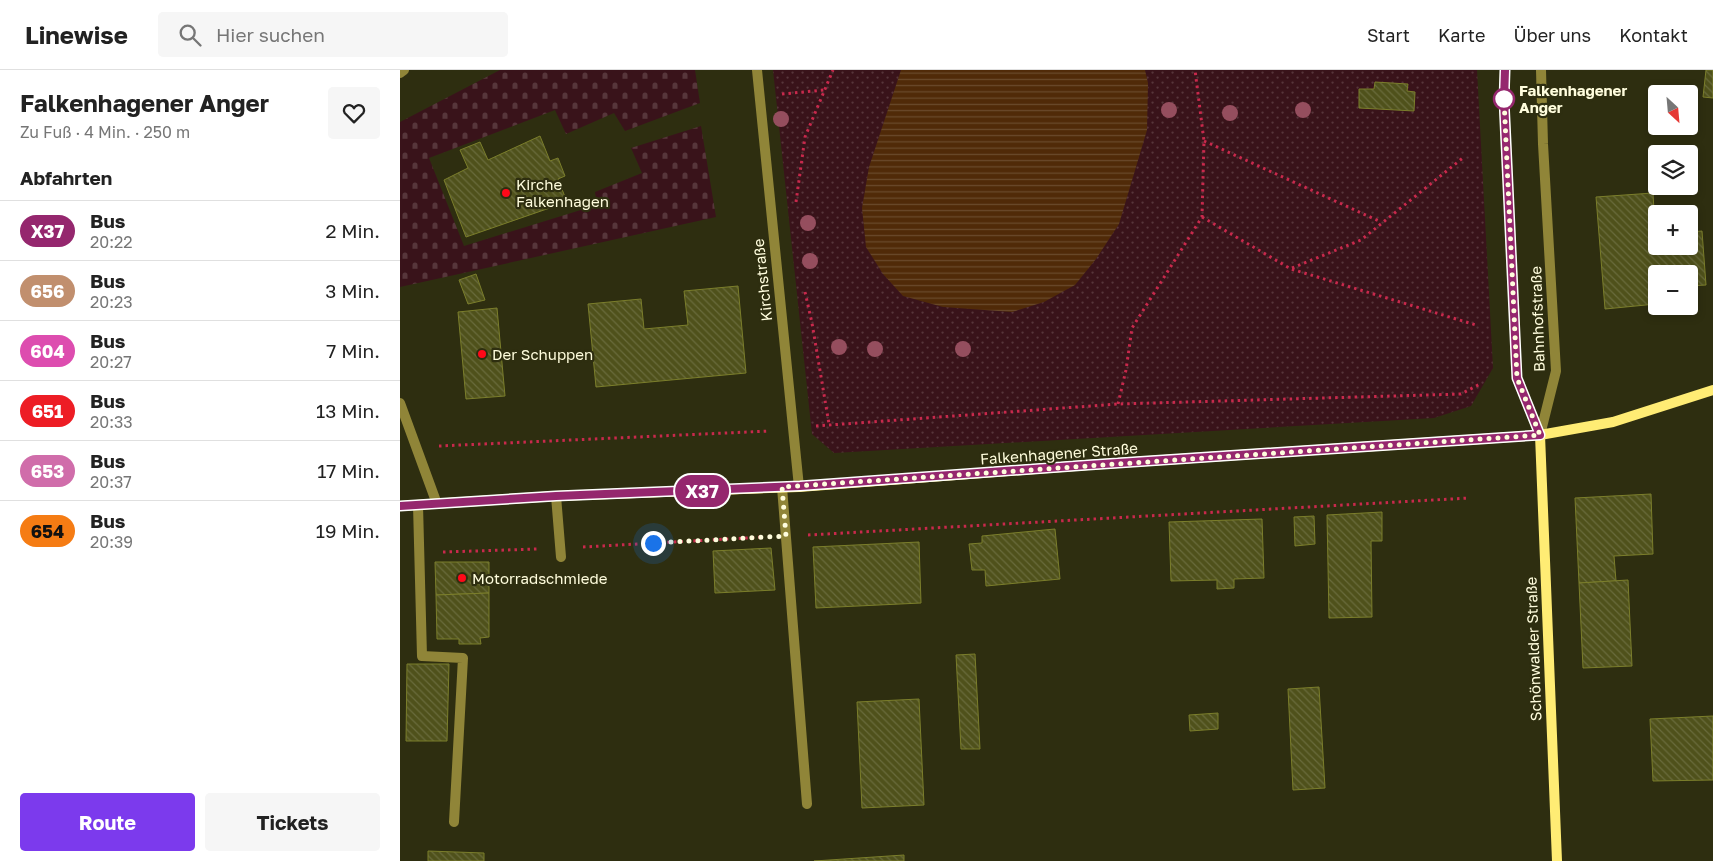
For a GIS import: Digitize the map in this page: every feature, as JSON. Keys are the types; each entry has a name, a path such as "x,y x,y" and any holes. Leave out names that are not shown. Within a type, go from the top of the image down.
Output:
{"main road":[{"name":"Falkenhagener Straße","path":"400,506 556,496 800,486 1540,435 1613,422 1713,390"},
{"name":"Schönwalder Straße","path":"1540,435 1557,861"}],"street":[{"path":"400,73 404,70"},
{"name":"Kirchstraße","path":"757,70 800,486"},
{"name":"Bahnhofstraße","path":"1505,70 1505,109 1517,378 1540,435"},
{"name":"Bahnhofstraße","path":"1540,435 1556,371 1543,144 1541,70"},
{"path":"400,403 437,504"},
{"path":"782,487 807,804"},
{"path":"556,496 561,553"},
{"path":"418,505 422,656 463,658 454,822"}],"path":[{"path":"795,208 805,137 833,70"},
{"path":"1118,404 1126,370 1132,328 1202,217 1204,141 1194,70"},
{"path":"760,96 824,90"},
{"path":"1204,141 1381,222"},
{"path":"1291,269 1361,240 1464,157"},
{"path":"1202,217 1291,269 1476,325"},
{"path":"804,286 829,424"},
{"path":"416,447 793,430 829,424 1118,404 1461,394 1480,384"},
{"path":"419,552 561,553 786,536 1469,498"}],"green space":[{"path":"500,70 695,70 700,103 625,131 614,113 566,134 555,110 429,158 464,246 597,205 595,192 642,173 631,148 701,126 716,217 400,287 400,122"},
{"name":"Falkenhagener Anger","path":"773,70 1477,70 1493,368 1471,406 1434,418 834,453 812,434"}],"shaded area":[{"path":"901,70 1145,70 1148,83 1147,130 1119,224 1096,259 1075,285 1044,302 1012,312 943,307 903,296 883,274 866,247 862,208 869,167"}],"building":[{"path":"1706,70 1713,70 1713,98 1703,97"},
{"path":"1375,82 1408,84 1407,91 1415,92 1414,111 1359,108 1359,89 1374,89"},
{"name":"Kirche Falkenhagen","path":"540,136 550,161 558,158 565,176 558,179 567,202 466,237 444,180 468,168 460,150 480,142 488,160"},
{"path":"1648,193 1648,195 1653,195 1654,205 1648,205 1648,255 1698,255 1698,231 1702,231 1706,285 1698,285 1698,265 1648,265 1648,305 1605,309 1596,197"},
{"path":"476,274 485,300 468,304 459,280"},
{"path":"738,286 746,373 596,387 588,304 641,299 644,329 688,325 684,291"},
{"name":"Der Schuppen","path":"497,308 505,396 466,399 458,312"},
{"path":"1651,494 1653,554 1614,556 1616,581 1579,583 1575,498"},
{"path":"1382,512 1382,541 1371,541 1372,617 1329,618 1327,515"},
{"path":"1314,516 1315,544 1295,546 1294,517"},
{"path":"1262,519 1264,578 1234,579 1234,588 1217,589 1217,580 1171,581 1169,522"},
{"path":"1055,529 1060,579 986,586 985,570 972,570 969,544 982,543 982,536"},
{"path":"919,542 921,603 816,608 813,547"},
{"path":"771,548 775,590 715,593 713,551"},
{"name":"Motorradschmiede","path":"435,562 489,562 489,593 436,595"},
{"path":"1628,580 1632,666 1583,668 1579,583"},
{"path":"489,593 489,637 480,638 481,644 459,644 459,639 437,639 436,595"},
{"path":"975,654 980,749 961,749 956,655"},
{"path":"407,664 449,664 447,741 406,741"},
{"path":"1319,687 1325,788 1293,790 1288,689"},
{"path":"919,699 924,805 862,808 857,702"},
{"path":"1218,713 1218,729 1190,731 1189,715"},
{"path":"1713,716 1713,780 1653,781 1650,719"},
{"path":"428,851 484,853 484,861 428,861"},
{"path":"904,855 904,861 814,861"}],"bus line":[{"name":"X37","path":"400,506 556,496 800,486 1540,435 1517,378 1504,100 1505,70"}],"place":[{"name":"Falkenhagener Anger","path":"1504,99"},
{"name":"Kirche Falkenhagen","path":"506,193"},
{"name":"Der Schuppen","path":"482,354"},
{"name":"Motorradschmiede","path":"462,578"}],"route":[{"path":"653,543 786,536 782,487 1540,435 1517,378 1504,99"}]}
